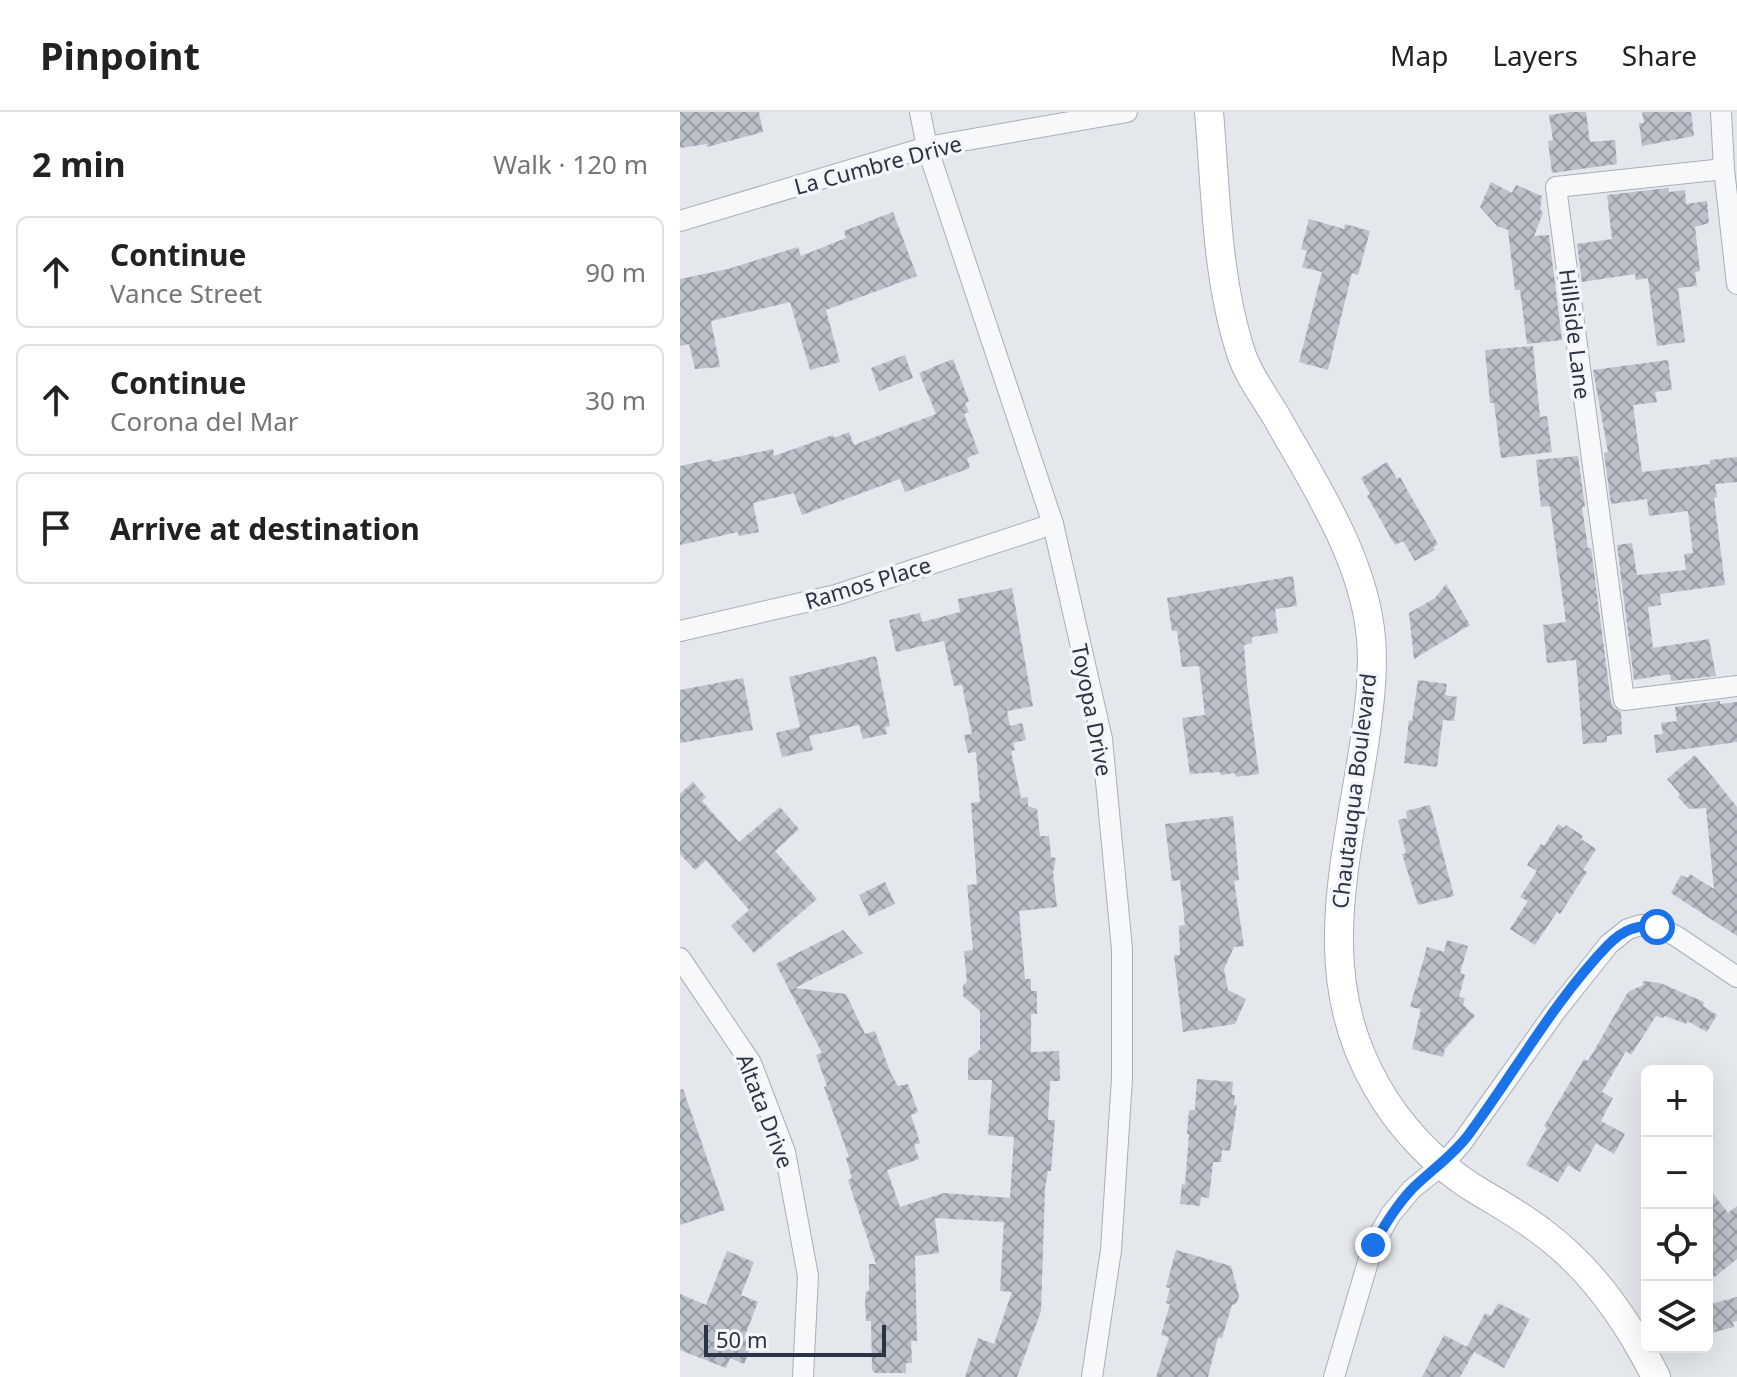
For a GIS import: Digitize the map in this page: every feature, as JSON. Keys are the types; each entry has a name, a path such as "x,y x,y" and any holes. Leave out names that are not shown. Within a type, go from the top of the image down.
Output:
{"street":[{"name":"Toyopa Drive","path":"920,112 927,147 1053,524 1102,739 1122,949 1122,1078 1111,1250 1092,1377"},
{"name":"La Cumbre Drive","path":"680,221 927,147 1127,112"},
{"name":"Chautauqua Boulevard","path":"1209,112 1221,266 1242,355 1332,515 1358,580 1371,636 1371,694 1337,923 1337,963 1345,1007 1359,1049 1377,1087 1418,1142 1442,1165 1544,1233 1578,1262 1637,1342 1656,1377"},
{"path":"1721,112 1737,284"},
{"name":"Hillside Lane","path":"1724,169 1556,187 1624,700 1737,686"},
{"name":"Ramos Place","path":"680,631 836,595 1053,524"},
{"path":"1334,1377 1373,1245 1391,1214 1412,1189 1442,1165 1469,1134 1564,1000 1609,944 1628,929 1641,925 1657,927 1676,936 1737,977"},
{"name":"Altata Drive","path":"680,958 751,1063 785,1152 808,1276 803,1377"}],"building":[{"path":"680,112 759,112 763,132 707,147 707,144 680,148"},
{"path":"1586,112 1590,142 1615,140 1617,164 1552,173 1548,141 1553,140 1549,115"},
{"path":"1642,112 1691,112 1694,136 1642,146 1639,123 1644,123"},
{"path":"1491,182 1512,193 1516,185 1542,196 1540,209 1543,213 1534,236 1549,235 1562,340 1527,344 1520,290 1515,290 1508,230 1497,226 1480,207"},
{"path":"1668,188 1669,192 1685,190 1686,204 1707,201 1709,223 1695,227 1700,271 1695,272 1697,286 1678,288 1685,342 1657,346 1648,278 1636,280 1635,274 1582,282 1577,244 1612,239 1607,195"},
{"path":"893,212 917,276 826,310 840,362 810,370 790,302 711,321 720,367 695,369 689,344 680,346 680,279 728,269 798,247 801,256 846,238 844,231"},
{"path":"1309,219 1344,229 1345,224 1370,231 1358,275 1352,273 1328,370 1299,362 1322,272 1302,267 1307,251 1301,249"},
{"path":"1533,346 1540,417 1547,416 1552,452 1501,458 1494,403 1490,403 1485,350"},
{"path":"905,355 913,378 879,391 871,368"},
{"path":"953,359 969,401 965,403 969,412 964,414 979,453 967,458 970,468 905,492 900,479 802,515 794,493 753,503 759,532 739,536 738,532 680,545 680,466 773,449 774,456 849,432 854,445 936,414 919,373"},
{"path":"1668,360 1672,390 1655,392 1657,402 1633,405 1642,472 1710,464 1710,460 1737,457 1737,482 1715,484 1725,585 1660,594 1661,605 1648,607 1653,648 1709,639 1716,676 1671,681 1670,674 1634,680 1617,545 1632,543 1637,575 1686,570 1684,554 1693,553 1688,511 1649,516 1647,499 1611,504 1604,453 1608,452 1593,370"},
{"path":"1578,456 1585,507 1582,507 1588,548 1591,548 1611,702 1621,712 1622,734 1607,736 1607,742 1583,744 1576,660 1547,663 1543,625 1566,622 1550,506 1541,507 1536,460"},
{"path":"1387,462 1397,479 1400,477 1438,544 1433,547 1435,550 1415,561 1403,541 1395,545 1367,496 1370,494 1361,478"},
{"path":"1293,576 1297,606 1275,609 1278,633 1252,637 1252,643 1244,645 1259,774 1236,777 1235,773 1221,775 1220,772 1190,774 1182,718 1205,715 1199,666 1182,667 1177,631 1172,631 1167,598"},
{"path":"1446,584 1470,625 1414,659 1409,613 1435,598"},
{"path":"1012,588 1033,706 1007,711 1010,726 1022,723 1026,740 1013,743 1015,750 1011,751 1021,798 1028,797 1028,806 1037,809 1040,836 1049,836 1051,857 1056,858 1053,872 1057,907 1019,911 1025,979 1031,979 1031,991 1037,991 1037,1014 1031,1014 1031,1052 1059,1051 1060,1081 1050,1081 1048,1120 1055,1120 1051,1171 1048,1171 1045,1188 1041,1311 1017,1377 965,1377 978,1338 994,1344 1012,1292 1000,1291 1004,1222 935,1218 939,1253 915,1256 917,1341 911,1341 912,1363 906,1363 906,1373 875,1373 872,1370 871,1321 866,1321 865,1299 869,1291 869,1264 876,1264 848,1180 852,1178 846,1158 849,1157 824,1087 827,1086 816,1055 822,1053 776,964 843,930 863,953 795,988 846,994 865,1034 875,1031 898,1086 908,1084 918,1112 911,1115 920,1143 914,1145 919,1159 887,1170 900,1207 944,1193 1010,1198 1014,1137 988,1135 992,1080 968,1080 968,1059 980,1050 980,1011 963,996 963,985 967,982 964,951 973,950 967,885 977,884 971,803 980,802 976,752 968,753 964,735 972,734 962,685 954,686 944,641 896,652 889,620 920,613 922,622 960,612 958,599"},
{"path":"876,656 890,726 885,727 887,734 863,739 859,725 809,736 813,750 782,757 776,733 800,727 789,677"},
{"path":"743,678 753,730 680,743 680,690"},
{"path":"1418,680 1447,684 1445,695 1457,697 1454,721 1443,720 1437,767 1404,763"},
{"path":"1720,701 1720,704 1737,702 1737,742 1656,753 1654,735 1663,734 1661,723 1677,721 1675,707"},
{"path":"1695,755 1737,807 1737,936 1671,893 1681,875 1687,878 1690,874 1714,889 1706,808 1689,809 1667,779"},
{"path":"693,782 706,797 702,801 739,842 780,807 799,829 775,851 817,899 754,953 731,926 749,910 706,860 695,870 680,854 680,794"},
{"path":"1430,805 1454,896 1418,905 1402,854 1406,853 1398,820 1407,818 1406,811"},
{"path":"1233,816 1239,880 1234,881 1244,946 1234,947 1224,969 1228,990 1246,999 1235,1024 1183,1032 1174,955 1180,955 1179,926 1185,925 1180,880 1172,881 1165,824"},
{"path":"1558,824 1564,828 1566,825 1583,836 1581,839 1596,849 1583,870 1587,872 1535,945 1510,929 1528,901 1520,897 1537,871 1527,865"},
{"path":"885,882 895,904 869,916 859,895"},
{"path":"1447,940 1468,946 1460,973 1465,975 1459,997 1465,998 1463,1005 1475,1016 1445,1049 1443,1057 1412,1049 1421,1009 1410,1007 1427,947 1444,952"},
{"path":"1643,981 1660,983 1704,1002 1703,1006 1717,1015 1707,1032 1687,1021 1686,1024 1656,1016 1631,1055 1626,1051 1602,1092 1613,1098 1601,1121 1625,1134 1614,1154 1596,1143 1580,1172 1568,1165 1558,1182 1526,1165 1547,1128 1544,1126 1584,1059 1588,1061 1628,992 1643,985"},
{"path":"1197,1079 1233,1082 1232,1095 1235,1095 1234,1105 1237,1105 1230,1151 1222,1150 1221,1162 1213,1162 1209,1198 1201,1197 1200,1206 1180,1204 1182,1184 1185,1185 1189,1110 1195,1110"},
{"path":"683,1089 725,1210 680,1225 680,1090"},
{"path":"1713,1194 1728,1213 1737,1206 1737,1259 1713,1278"},
{"path":"1176,1250 1231,1266 1239,1296 1237,1303 1232,1305 1222,1338 1218,1337 1208,1377 1156,1377 1169,1337 1161,1335 1170,1304 1166,1303 1170,1288 1166,1287"},
{"path":"727,1251 754,1262 741,1295 758,1302 744,1338 753,1342 744,1364 730,1358 726,1368 680,1350 680,1294 706,1305"},
{"path":"1737,1297 1734,1327 1713,1332 1713,1303"},
{"path":"1498,1303 1530,1319 1504,1368 1474,1352 1460,1377 1422,1377 1444,1335 1467,1347 1485,1313 1491,1316"}],"route":[{"path":"1373,1245 1391,1214 1412,1189 1442,1165 1469,1134 1555,1012 1609,944 1628,929 1641,925 1657,927"}]}
